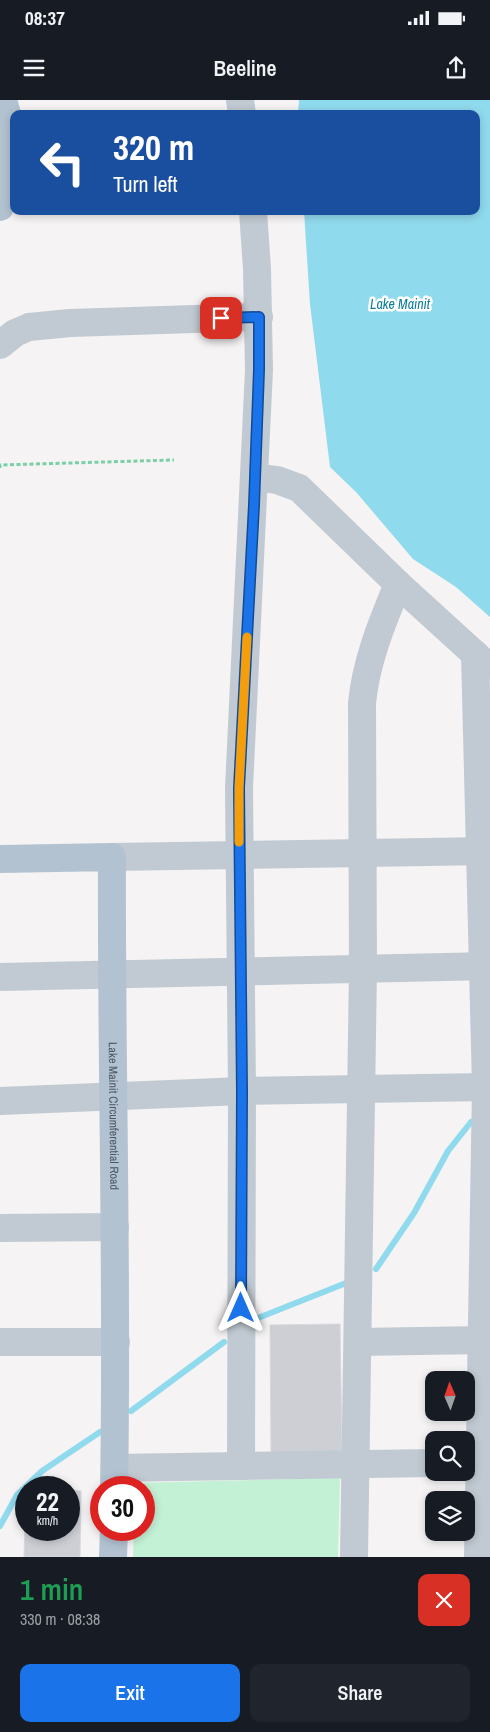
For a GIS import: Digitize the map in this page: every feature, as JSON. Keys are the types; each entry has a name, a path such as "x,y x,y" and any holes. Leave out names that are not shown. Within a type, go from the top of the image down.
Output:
{"main road":[{"path":"3,100 10,127"},
{"path":"0,208 5,190 10,151"},
{"path":"0,859 112,857"},
{"name":"Lake Mainit Circumferential Road","path":"112,857 116,1227 114,1476"},
{"path":"113,1557 114,1541"}],"street":[{"path":"241,1466 242,1091 239,788 259,370 259,317 253,215"},
{"path":"0,345 15,333 29,327 70,322 259,317"},
{"path":"255,478 277,480 299,488 398,584 482,661 486,1087 478,1557"},
{"path":"354,1557 362,1090 362,703 369,661 379,630 398,584"},
{"path":"112,857 485,852"},
{"path":"0,977 486,966"},
{"path":"0,1101 242,1091 486,1087"},
{"path":"0,1228 116,1227"},
{"path":"358,1342 482,1340"},
{"path":"0,1342 116,1342"},
{"path":"135,1476 241,1466 425,1463"}],"path":[{"path":"0,468 0,465 174,460"}],"green space":[{"path":"340,1478 338,1557 133,1557 134,1541 155,1541 155,1482"}],"water":[{"name":"Lake Mainit","path":"299,100 490,100 490,617 456,587 413,559 356,492 330,467 310,304 304,215 480,215 480,110 298,110"}],"building":[{"path":"340,1324 342,1452 271,1453 270,1325"},
{"path":"81,1491 80,1557 24,1557 24,1541 80,1541"}],"waterway":[{"path":"376,1269 414,1213 448,1151 471,1122"},
{"path":"258,1318 346,1283"},
{"path":"131,1411 224,1342"},
{"path":"0,1526 17,1495 42,1471 100,1432"}],"slow traffic":[{"path":"239,842 239,788 247,637"}],"route":[{"path":"221,318 259,317 254,505 239,788 242,1091 241,1308"}]}
